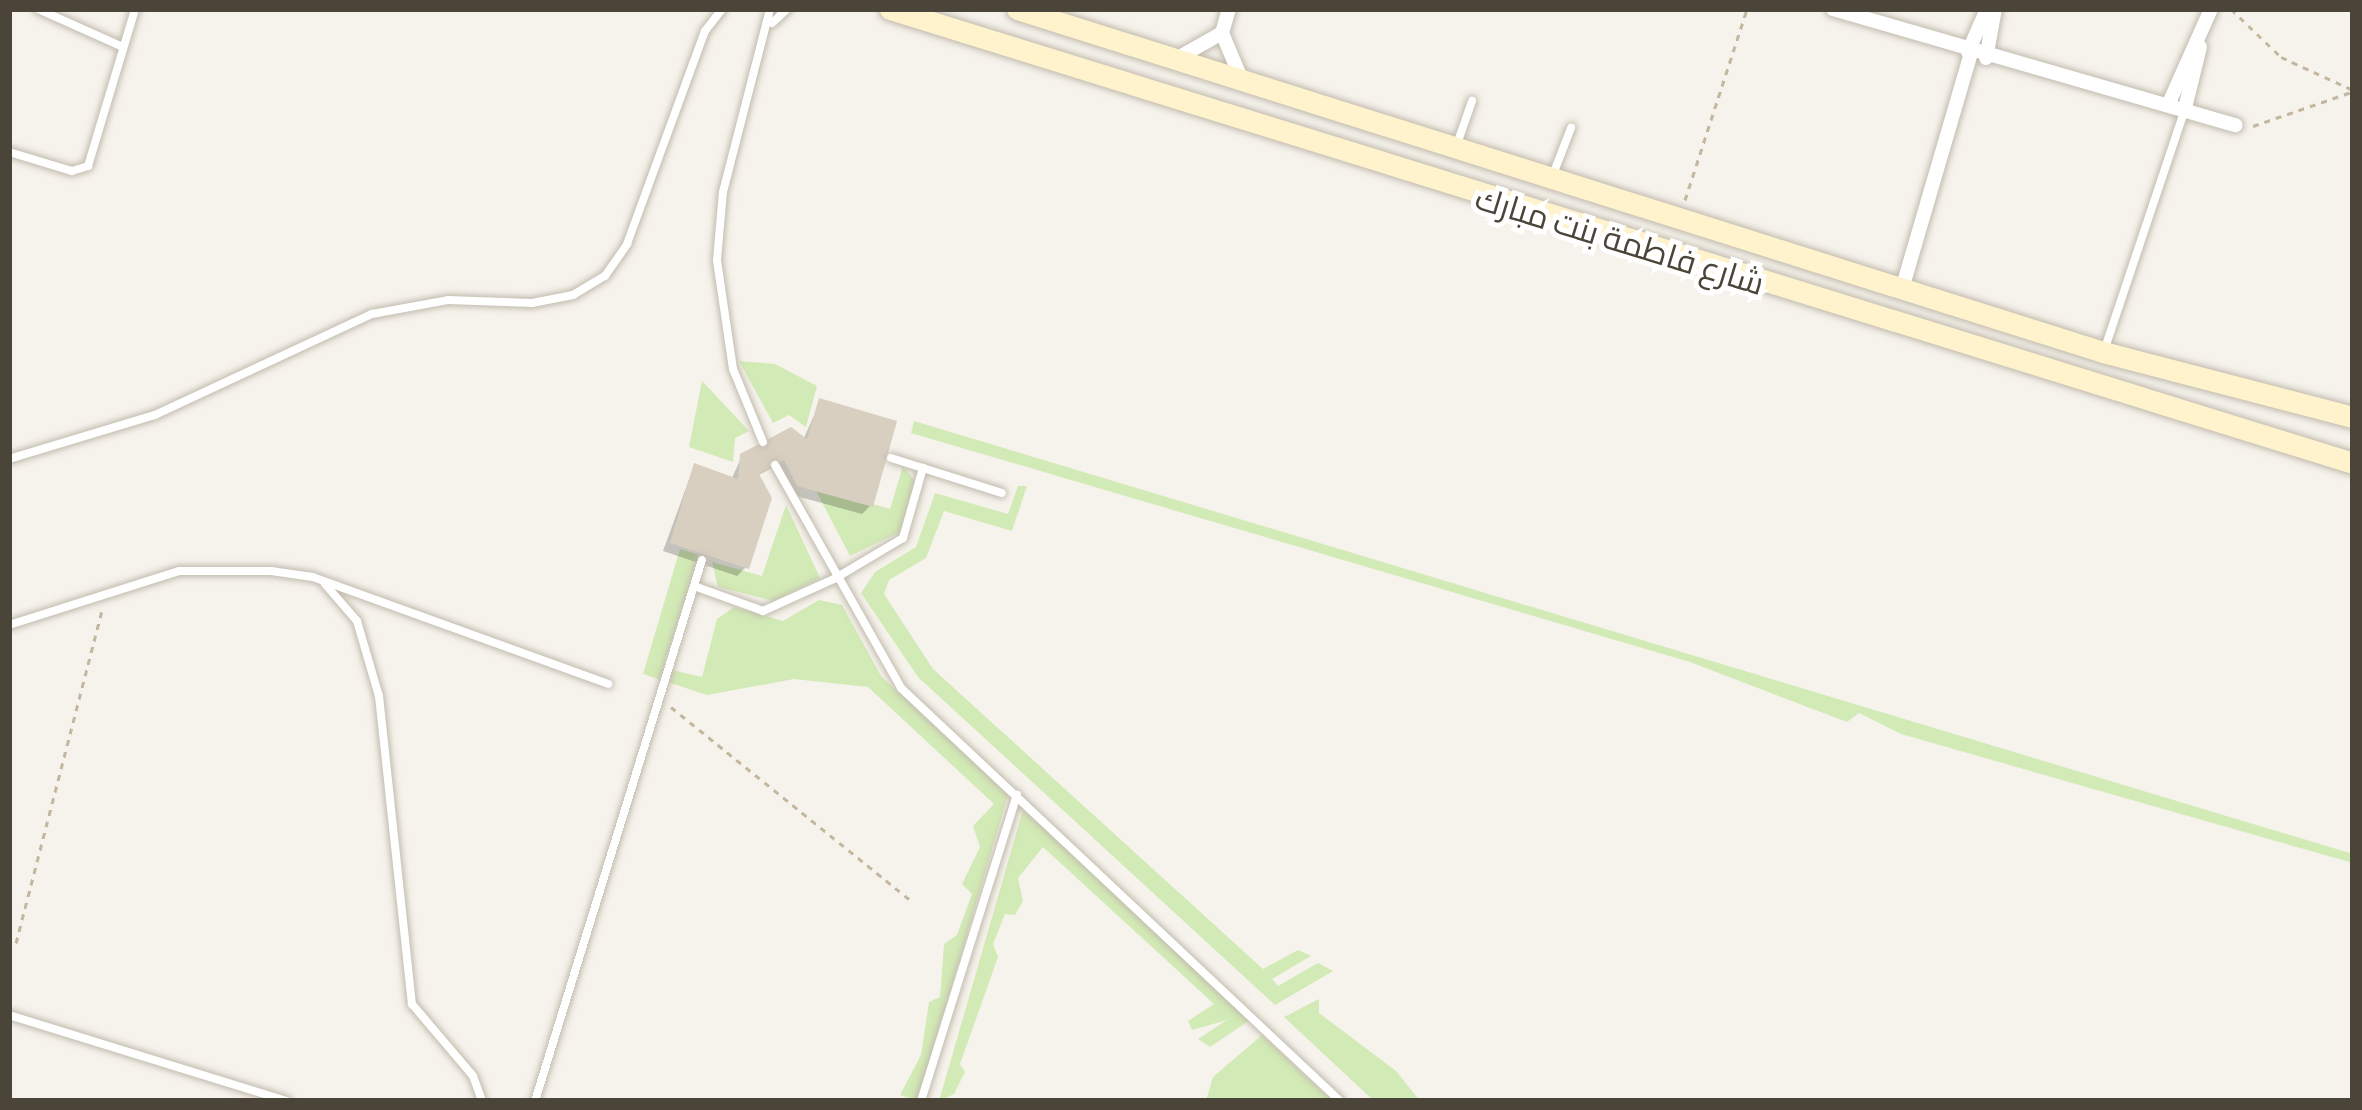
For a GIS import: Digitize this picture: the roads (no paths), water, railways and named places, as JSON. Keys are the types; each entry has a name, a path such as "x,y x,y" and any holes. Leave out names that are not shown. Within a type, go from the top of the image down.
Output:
{"street":[{"name":"شارع فاطمة بنت مبارك","path":"890,9 2353,463"},
{"name":"شارع فاطمة بنت مبارك","path":"1018,9 2103,352 2353,417"},
{"path":"1229,9 1222,33 1242,81"},
{"path":"1833,9 1975,54 2169,103 2236,125"},
{"path":"1902,289 1991,9"},
{"path":"2185,108 2210,9"},
{"path":"1175,59 1222,33"},
{"path":"2169,103 2201,36"}],"lane":[{"path":"38,9 123,47"},
{"path":"9,152 72,172 88,166 135,9"},
{"path":"9,459 155,415 372,314 448,300 532,303 573,295 605,276 627,244 705,31 722,9"},
{"path":"763,442 726,340 718,237 728,170 771,24 770,9"},
{"path":"771,24 787,9"},
{"path":"1456,148 1472,101"},
{"path":"2103,352 2185,108"},
{"path":"1551,178 1571,128"},
{"path":"891,458 1002,493"},
{"path":"775,465 834,579 901,688 1340,1101"},
{"path":"694,586 763,611 834,579 903,538 923,468"},
{"path":"535,1101 702,560"},
{"path":"9,625 106,591 199,568 313,577 608,683"},
{"path":"313,577 350,610 374,675 412,1004 473,1076 482,1101"},
{"path":"921,1101 1017,795"},
{"path":"9,1015 287,1101"}]}
